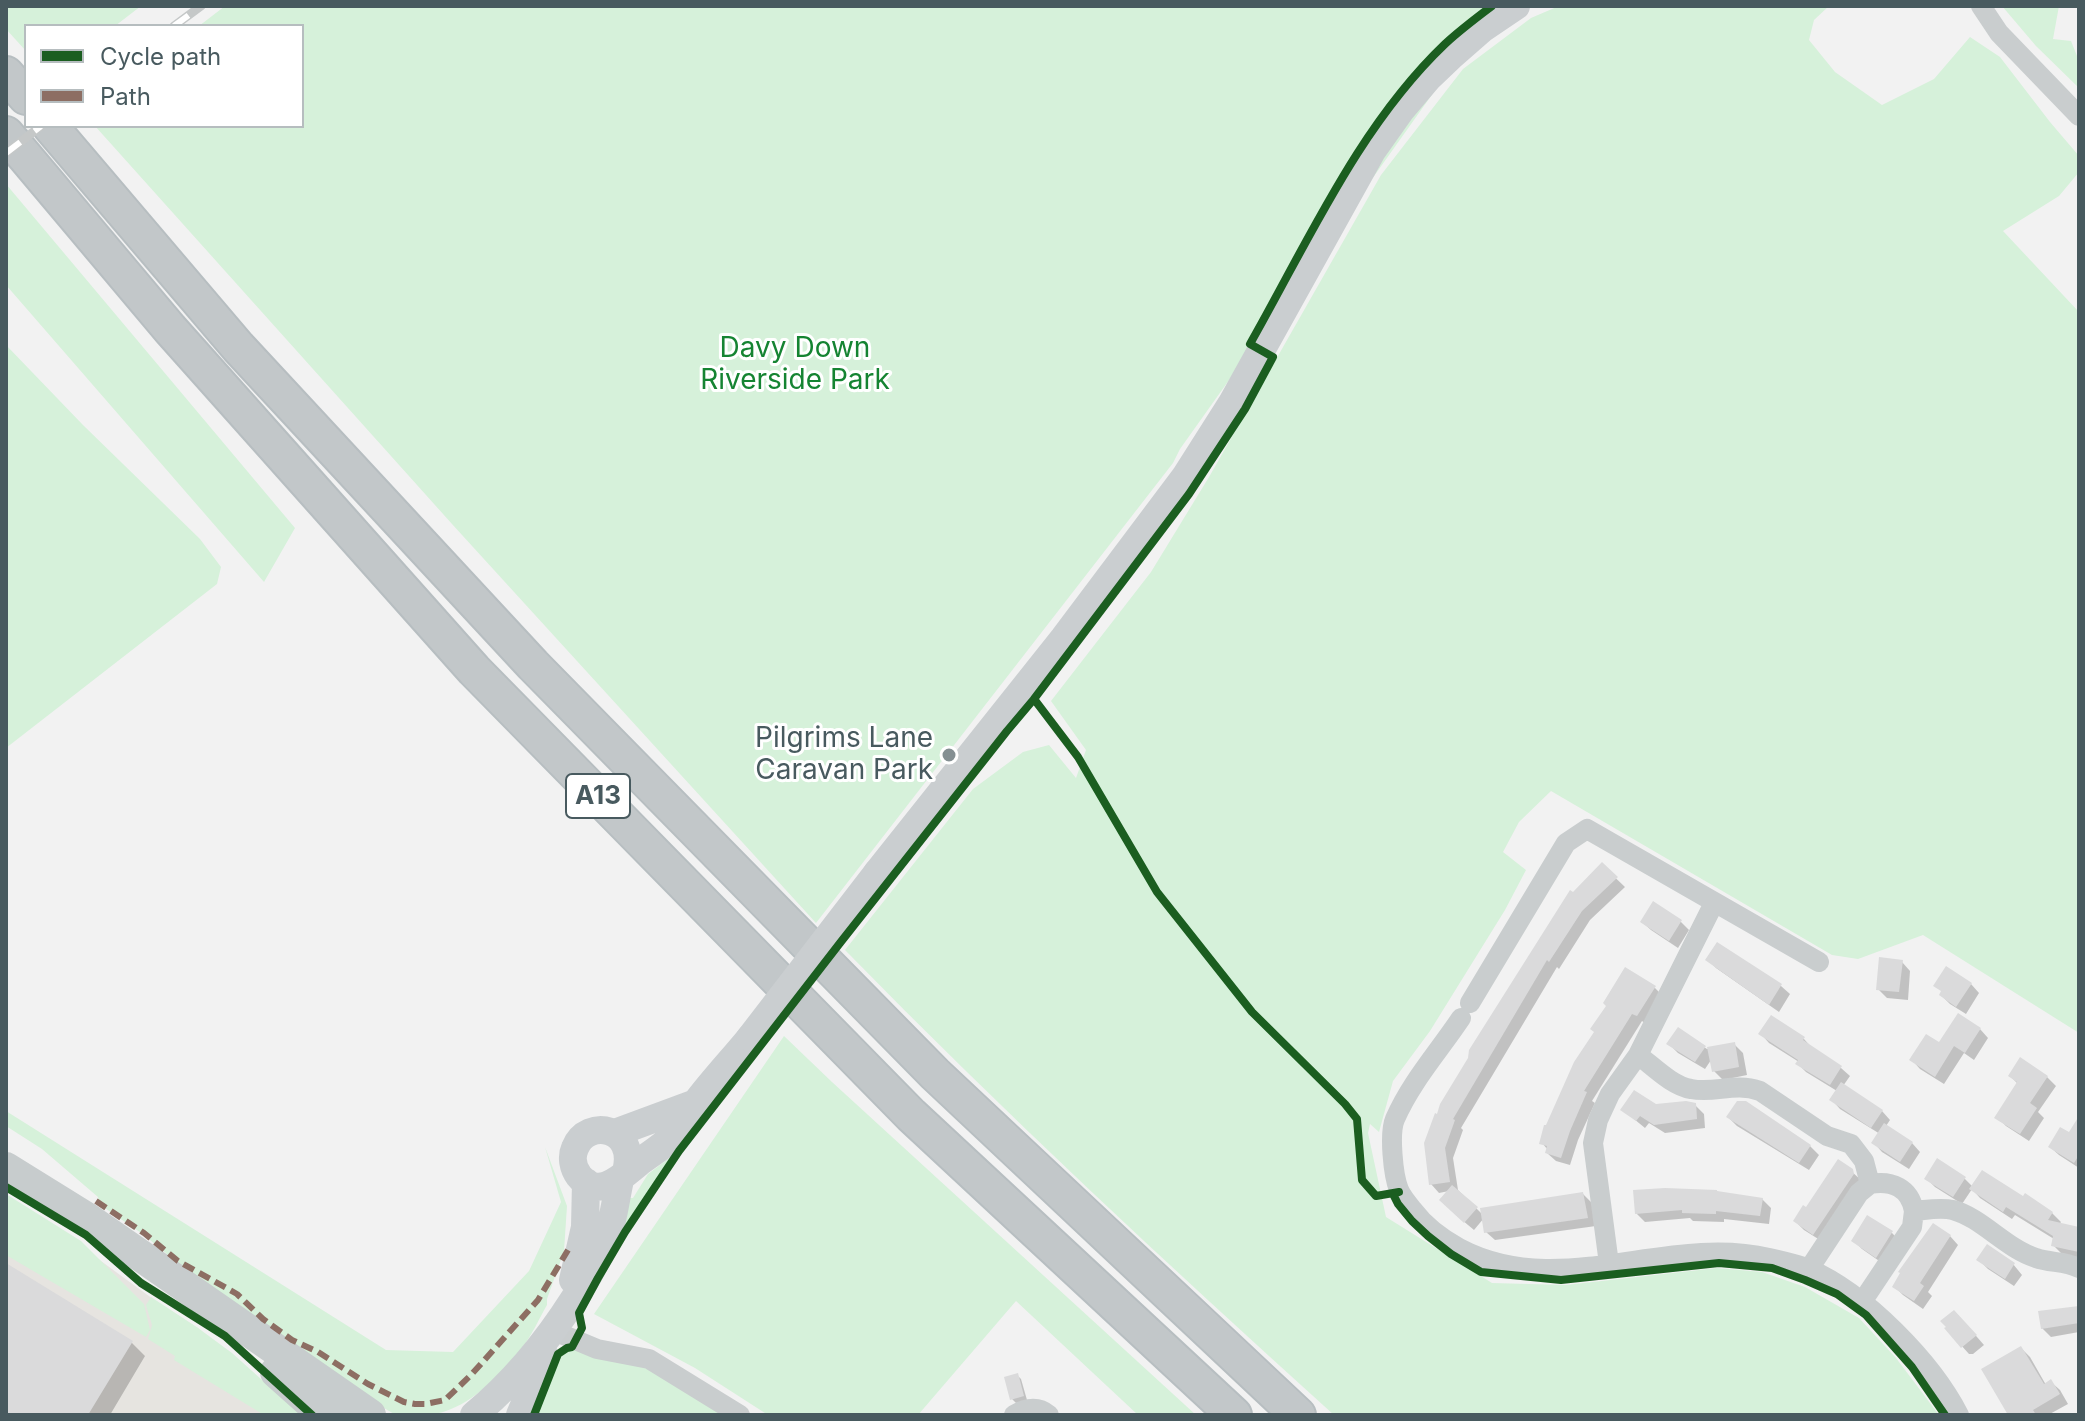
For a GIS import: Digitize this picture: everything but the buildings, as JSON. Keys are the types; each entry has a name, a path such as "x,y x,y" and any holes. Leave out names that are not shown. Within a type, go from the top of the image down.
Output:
{"highway":[{"path":"6,74 24,95"},
{"name":"A13","path":"52,128 238,347 533,665 935,1074 1298,1415"},
{"name":"A13","path":"6,134 170,329 474,670 911,1115 1234,1415"}],"main road":[{"path":"474,1415 504,1389 554,1331 588,1277 608,1234 623,1176 629,1160 628,1150 615,1133 604,1130 594,1131 576,1143 573,1164 578,1175 600,1187 610,1185 623,1176 670,1139 1073,626 1185,477 1254,364 1372,151 1401,110 1450,57 1482,29 1516,6"},
{"path":"615,1133 696,1103"},
{"path":"6,1168 85,1217 370,1415"},
{"path":"520,1415 576,1272 585,1227 586,1182"},
{"path":"177,1282 324,1415"}],"street":[{"path":"1981,6 1999,33 2079,116"},
{"path":"1819,962 1587,829 1566,843 1466,1010 1421,1073 1394,1122 1393,1165 1399,1192 1419,1218 1442,1239 1478,1258 1516,1268 1560,1270 1728,1252 1767,1257 1809,1269 1862,1302 1897,1333 1930,1370 1959,1415"},
{"path":"1609,1264 1593,1143 1598,1120 1610,1094 1638,1055 1714,903"},
{"path":"1638,1055 1676,1083 1691,1089 1737,1086 1760,1091 1827,1136 1851,1144 1864,1161 1870,1184"},
{"path":"1809,1269 1859,1193 1870,1184 1881,1182 1901,1187 1908,1194 1914,1211 1912,1227 1862,1302"},
{"path":"1914,1211 1940,1208 1964,1214 2014,1248 2036,1258 2079,1268"},
{"path":"554,1331 597,1349 649,1359 740,1415"},
{"path":"1014,1415 1032,1409 1049,1415"}],"shaded area":[{"path":"6,1202 90,1253 198,1328 296,1415 6,1415"}],"green space":[{"path":"6,6 141,6 118,24 24,24 24,49 6,29"},
{"name":"Davy Down Riverside Park","path":"225,6 1495,6 1173,463 816,923 97,128 304,128 304,24 202,24"},
{"path":"1559,6 1829,6 1814,20 1809,40 1835,72 1882,105 1934,79 1970,37 2000,57 2079,156 2079,172 2059,196 2003,231 2079,312 2079,1033 1923,935 1858,959 1832,955 1551,791 1519,822 1503,852 1526,870 1505,910 1430,1031 1393,1081 1379,1132 1370,1124 1368,1133 1386,1217 1492,1283 1566,1285 1717,1268 1762,1272 1805,1287 1859,1318 1896,1358 1939,1415 1334,1415 1086,1186 845,950 973,789 1023,752 1049,745 1076,778 1086,750 1051,701 1151,572 1209,477 1381,175 1463,69 1531,18"},
{"path":"2002,6 2059,6 2053,39 2071,41 2079,61 2079,88 2036,46"},
{"path":"6,184 295,528 264,582 6,285"},
{"path":"6,345 200,539 221,567 217,584 6,748"},
{"path":"784,1036 1196,1415 1138,1415 1016,1301 918,1415 768,1415 695,1368 594,1314"},
{"path":"6,1111 386,1350 453,1352 529,1271 561,1202 545,1147 567,1206 564,1251 547,1305 526,1343 499,1375 471,1398 444,1412 396,1415 363,1396 99,1204 98,1197 42,1149 6,1126"},
{"path":"672,1156 623,1225 630,1198 648,1174"},
{"path":"6,1194 81,1241 144,1304 150,1330 146,1337 6,1255"},
{"path":"151,1297 232,1353 301,1415 264,1415 174,1360 175,1356 148,1339 152,1325 146,1305"},
{"path":"573,1349 649,1369 722,1415 537,1415 559,1356"}],"railway":[{"path":"177,24 201,6"},
{"path":"6,153 38,128"}],"marked path":[{"path":"96,1201 144,1233 178,1261 237,1294 263,1319 292,1340 318,1352 368,1384 404,1402 415,1404 445,1400 471,1375 538,1300 568,1250"}],"cycle path":[{"path":"1399,1192 1376,1196 1362,1180 1357,1119 1252,1012 1157,892 1078,757 1034,699 1189,494 1245,409 1273,357 1250,344 1361,148 1414,76 1451,39 1492,6"},
{"path":"534,1415 558,1354 572,1347 582,1328 579,1313 598,1278 679,1151 1034,699"},
{"path":"6,1187 86,1235 141,1283 225,1336 312,1415"},
{"path":"1393,1194 1412,1221 1428,1236 1481,1272 1561,1280 1719,1263 1772,1268 1805,1280 1837,1294 1866,1315 1912,1367 1945,1415"}],"place":[{"name":"Pilgrims Lane Caravan Park","path":"949,755"}]}
